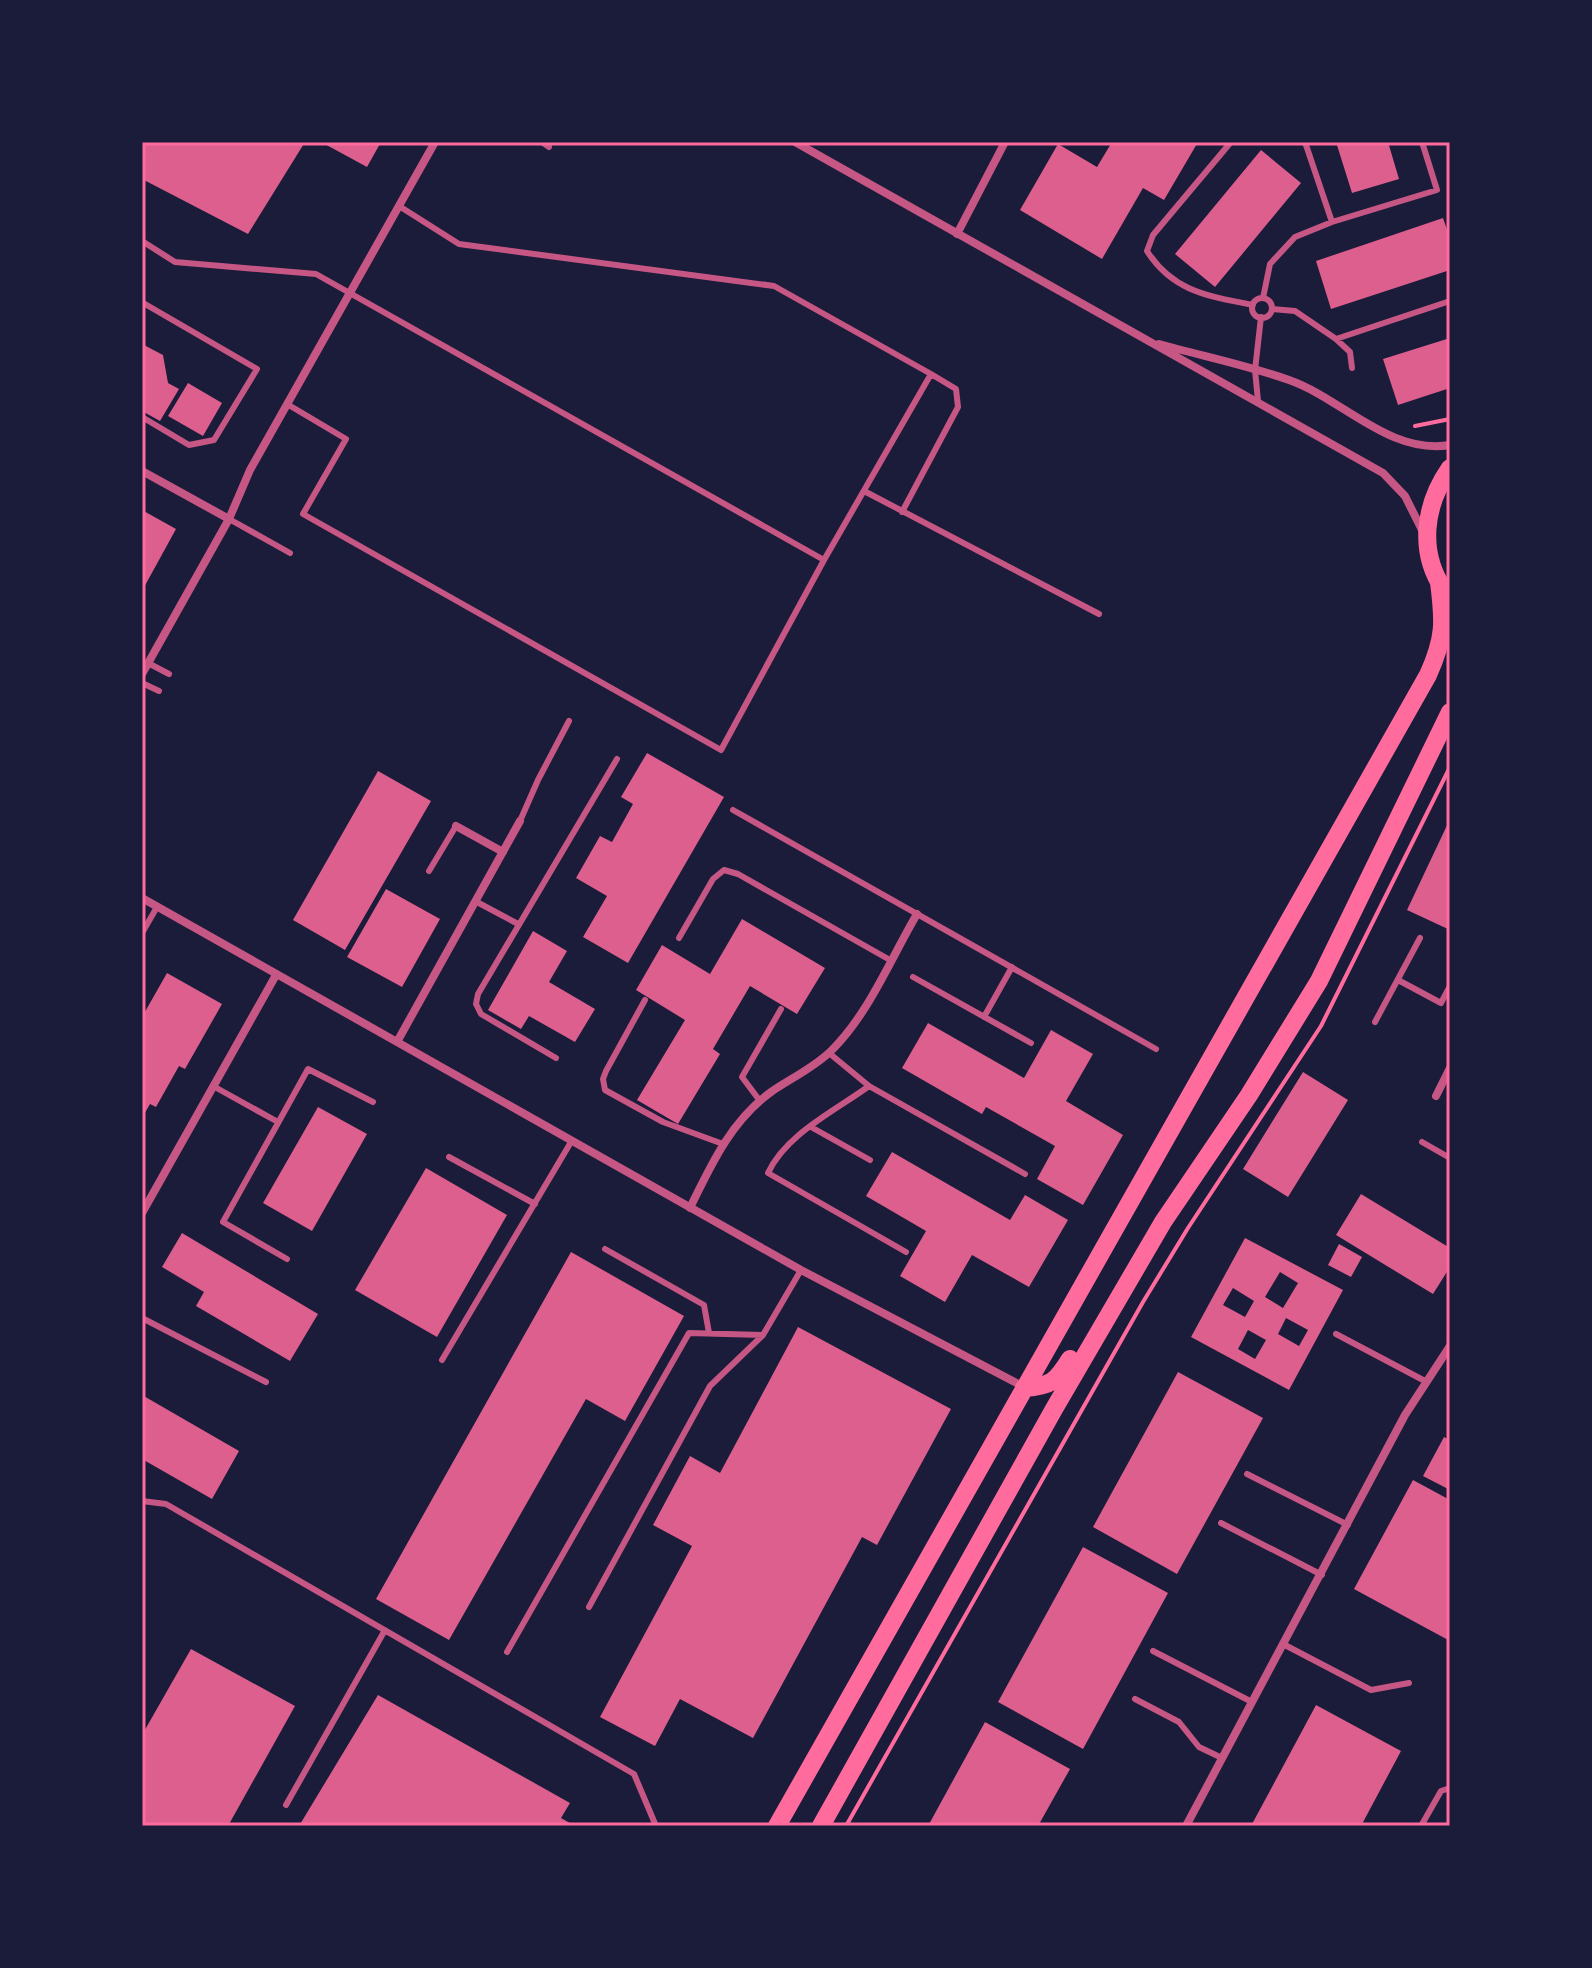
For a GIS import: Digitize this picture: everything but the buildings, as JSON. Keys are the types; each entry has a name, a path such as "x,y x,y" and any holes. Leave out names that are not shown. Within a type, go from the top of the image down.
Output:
{"main road":[{"path":"1450,468 1432,500 1427,540 1431,562 1450,599"},
{"path":"777,1826 1428,675 1442,641 1444,623 1439,582"},
{"path":"821,1826 1054,1409 1163,1222 1249,1095 1319,981 1450,712"},
{"path":"1024,1388 1044,1387 1059,1378 1127,1260 1163,1222"}],"street":[{"path":"142,674 229,519 250,470 435,142"},
{"path":"795,142 1383,473 1405,496 1427,540"},
{"path":"957,234 1005,142"},
{"path":"1143,340 1292,380 1390,435 1415,445 1450,445"},
{"path":"142,471 229,519"},
{"path":"397,1042 520,821"},
{"path":"456,826 503,852"},
{"path":"142,898 801,1270 1024,1388"},
{"path":"690,1208 723,1144 742,1119 760,1101 829,1053 862,1012 917,914"},
{"path":"142,1213 276,975"},
{"path":"1436,1096 1450,1068"},
{"path":"1186,1826 1405,1415 1450,1346"}],"lane":[{"path":"1231,142 1153,235 1147,251 1157,267 1183,287 1208,296 1253,305"},
{"path":"1305,142 1332,222"},
{"path":"1263,298 1270,264 1295,237 1332,222 1437,190 1422,142"},
{"path":"399,206 459,244 774,286 956,389 958,407 902,512"},
{"path":"142,241 175,262 316,274 824,560"},
{"path":"1261,317 1253,311 1253,305 1263,298"},
{"path":"1261,317 1272,309 1271,303 1263,298"},
{"path":"1336,339 1450,301"},
{"path":"142,417 189,445 214,440 257,369 145,304"},
{"path":"1272,309 1295,311 1336,339 1350,352 1352,368"},
{"path":"1258,401 1255,370 1261,317"},
{"path":"287,404 346,439 303,514 721,750 824,560 931,374"},
{"path":"864,491 1099,614"},
{"path":"229,519 290,553"},
{"path":"148,663 169,674"},
{"path":"142,683 159,691"},
{"path":"520,821 569,721"},
{"path":"556,1058 481,1014 476,1004 483,983 617,759"},
{"path":"733,810 1156,1049"},
{"path":"429,871 456,826"},
{"path":"679,938 713,879 724,870 738,874 890,960"},
{"path":"475,901 518,924"},
{"path":"142,933 157,907"},
{"path":"1375,1022 1420,938"},
{"path":"984,1017 1012,967"},
{"path":"913,977 1031,1043"},
{"path":"1398,980 1441,1003 1450,986"},
{"path":"645,1000 606,1071 603,1079 605,1090 663,1122 723,1144"},
{"path":"760,1101 742,1077 781,1009"},
{"path":"829,1053 869,1086 1025,1174"},
{"path":"287,1259 223,1222 308,1069 373,1102"},
{"path":"213,1086 278,1122"},
{"path":"869,1086 786,1146 768,1173 906,1252"},
{"path":"811,1127 870,1160"},
{"path":"442,1360 571,1142"},
{"path":"1422,1142 1450,1158"},
{"path":"449,1157 535,1204"},
{"path":"605,1249 704,1305 709,1333"},
{"path":"589,1607 710,1386 763,1335 801,1270"},
{"path":"142,1318 266,1382"},
{"path":"507,1652 689,1333 763,1335"},
{"path":"1336,1334 1425,1381"},
{"path":"1247,1474 1348,1525"},
{"path":"142,1501 166,1504 634,1774 656,1826"},
{"path":"1221,1523 1322,1575"},
{"path":"286,1805 385,1630"},
{"path":"1283,1644 1371,1690 1409,1683"},
{"path":"1153,1651 1252,1702"},
{"path":"1135,1699 1179,1722 1199,1747 1222,1758"},
{"path":"1421,1826 1441,1791 1450,1788"}],"path":[{"path":"1415,426 1450,419"},
{"path":"846,1826 1143,1302 1321,1026 1450,767"}]}
